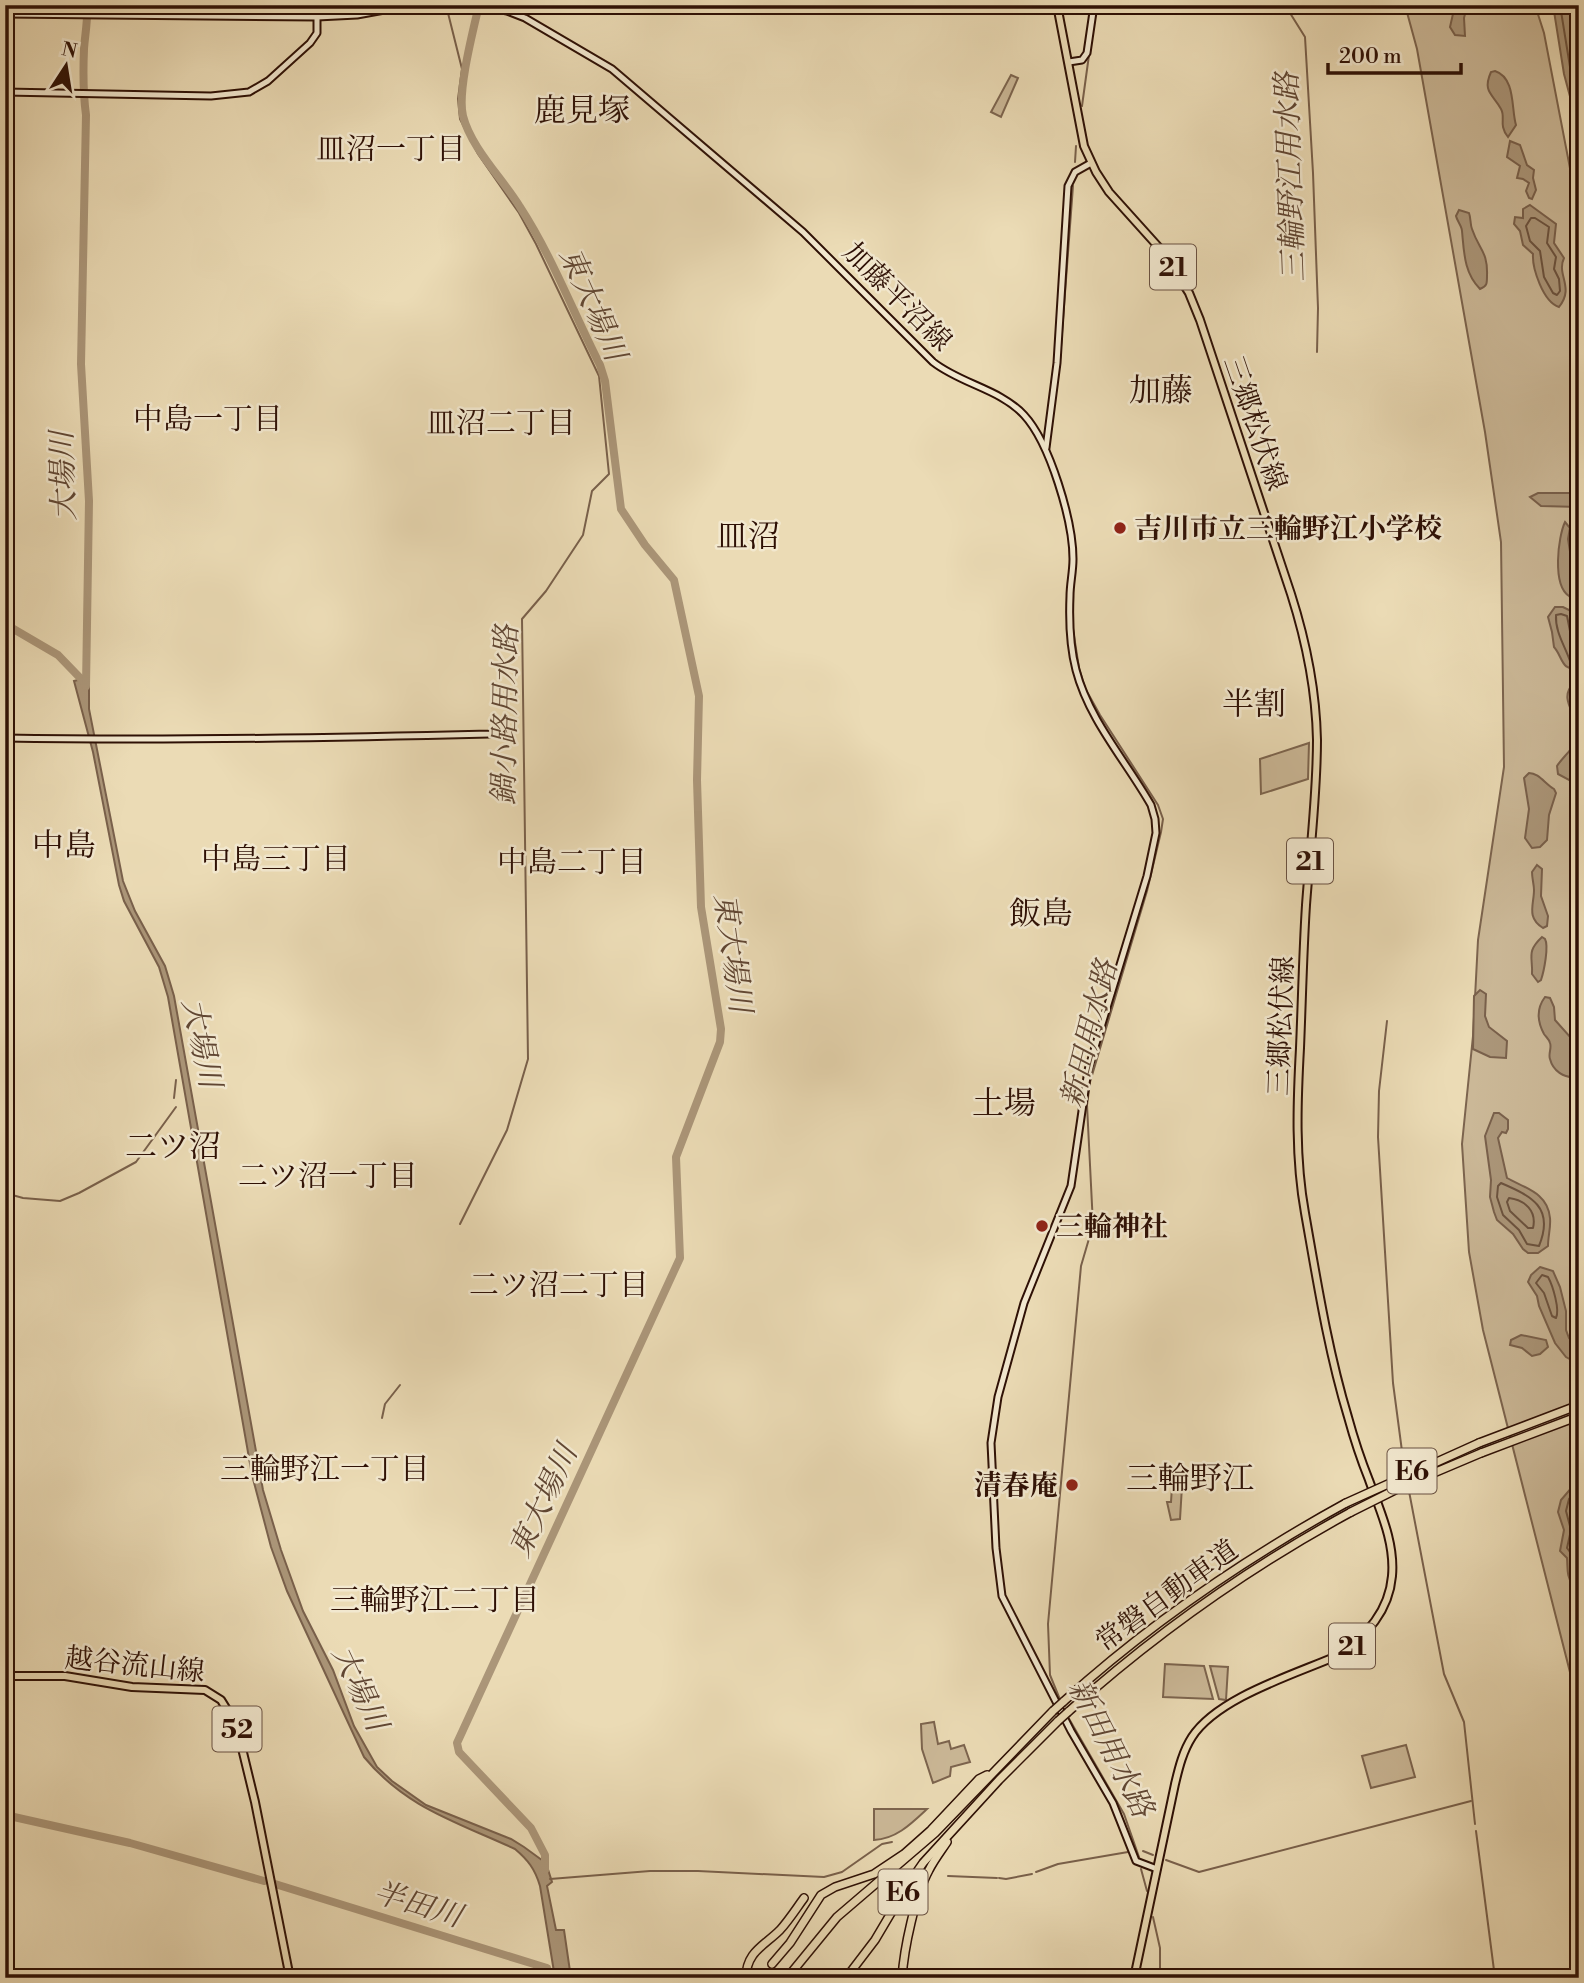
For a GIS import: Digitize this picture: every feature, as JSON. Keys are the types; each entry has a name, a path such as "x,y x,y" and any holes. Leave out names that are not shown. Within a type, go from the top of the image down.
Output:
{"highway":[{"name":"常磐自動車道","path":"787,1978 837,1917 927,1840 1053,1711 1135,1640 1183,1605 1267,1548 1346,1503 1443,1457 1579,1405"},
{"name":"常磐自動車道","path":"846,1978 876,1940 915,1874 968,1813 1058,1721 1188,1612 1263,1563 1351,1512 1481,1452 1579,1416"},
{"path":"772,1965 826,1891 874,1874 904,1854 931,1830 979,1779 992,1773"},
{"path":"902,1978 922,1884 934,1861 968,1813"},
{"path":"746,1978 751,1955 778,1932 804,1898"}],"main road":[{"name":"三郷松伏線","path":"1057,5 1080,132 1091,163 1109,192 1168,259 1194,306 1288,583 1304,641 1317,737 1298,1093 1300,1174 1305,1213 1338,1379 1384,1523 1393,1565 1389,1592 1381,1612 1355,1644 1339,1655 1228,1704 1208,1719 1193,1736 1180,1765 1134,1978"},
{"name":"越谷流山線","path":"5,1676 65,1676 132,1687 198,1690 213,1693 222,1700 234,1721 241,1745 289,1978"}],"street":[{"path":"5,14 317,14 367,12 412,5"},
{"name":"加藤平沼線","path":"474,5 507,11 525,18 612,69 803,232 933,362 956,378 1003,398 1017,408 1030,422 1046,449"},
{"path":"1069,62 1079,61 1087,54 1094,5"},
{"path":"5,8 81,12"},
{"path":"5,92 224,96 255,90 310,43 317,33 317,14"},
{"path":"1091,163 1075,172 1068,186 1057,363 1046,449 1072,540 1073,570 1069,614 1073,658 1079,680 1095,715 1151,805 1156,833 1144,889 1088,1070 1071,1186 1029,1288 998,1396 991,1455 996,1548 1006,1606 1071,1731 1113,1803 1136,1861 1157,1869"},
{"path":"5,738 100,740 387,737 497,732"}],"shaded area":[{"path":"1405,5 1535,5 1544,33 1579,215 1579,1681 1572,1680 1483,1330 1469,1252 1462,1144 1473,1036 1478,940 1504,767 1501,542 1485,432 1417,49"},
{"path":"1011,75 1018,78 1001,117 991,112"},
{"path":"1309,743 1308,779 1261,794 1260,759"},
{"path":"1172,1486 1182,1486 1180,1519 1171,1520 1167,1502 1171,1502"},
{"path":"1165,1664 1204,1666 1213,1699 1163,1697"},
{"path":"1210,1666 1228,1667 1226,1700 1219,1699"},
{"path":"934,1722 938,1744 949,1741 951,1749 964,1745 970,1762 951,1767 950,1776 933,1783 922,1749 921,1724"},
{"path":"1406,1745 1415,1777 1371,1788 1362,1756"},
{"path":"874,1809 927,1809 896,1834 874,1840"}],"water":[{"path":"1455,5 1467,6 1464,18 1465,36 1455,35 1450,27"},
{"path":"1553,5 1579,5 1579,130 1564,74"},
{"path":"1495,71 1506,80 1512,95 1516,125 1508,137 1503,128 1501,109 1488,89 1491,72"},
{"path":"1510,141 1520,145 1527,165 1534,170 1536,190 1532,199 1526,191 1529,183 1517,178 1520,166 1507,157"},
{"path":"1530,205 1556,224 1554,243 1564,258 1562,270 1566,287 1559,307 1543,292 1534,267 1533,254 1523,245 1520,231 1514,224 1515,217 1523,218 1523,209"},
{"path":"1459,210 1469,213 1472,229 1486,261 1487,283 1480,289 1466,262 1462,229 1456,216"},
{"path":"1538,493 1579,493 1579,507 1541,506 1530,497"},
{"path":"1565,522 1570,528 1568,539 1576,588 1576,593 1569,596 1560,582 1558,572 1560,538"},
{"path":"1555,607 1563,607 1575,613 1579,668 1566,666 1554,647 1548,617"},
{"path":"89,677 89,709 123,881 135,911 165,966 174,996 263,1490 303,1611 333,1670 354,1726 377,1767 426,1805 511,1839 546,1863 552,1882 547,1886 556,1930 564,1930 571,1978 555,1978 540,1886 524,1857 515,1849 415,1801 397,1789 364,1757 287,1591 271,1547 252,1475 168,997 159,967 124,901 119,885 93,752 74,681"},
{"path":"1574,683 1579,683 1579,778 1569,780 1558,774 1557,766 1573,746 1577,736 1577,725 1567,695"},
{"path":"1529,773 1539,777 1556,793 1549,815 1547,840 1540,847 1532,848 1525,838 1529,809 1524,778"},
{"path":"1537,865 1542,869 1541,896 1548,916 1547,926 1543,928 1534,920 1532,910 1532,872"},
{"path":"1542,937 1546,942 1546,953 1541,980 1538,982 1532,974 1531,955"},
{"path":"1480,990 1486,994 1485,1016 1489,1027 1507,1041 1506,1058 1490,1057 1473,1049 1474,996"},
{"path":"1545,997 1550,998 1554,1007 1555,1020 1572,1039 1575,1077 1559,1073 1551,1063 1550,1043 1539,1020 1540,1006"},
{"path":"1494,1113 1499,1113 1508,1120 1506,1133 1502,1132 1498,1138 1507,1178 1534,1192 1548,1210 1548,1246 1538,1253 1528,1253 1523,1249 1513,1234 1497,1220 1494,1212 1490,1197 1491,1180 1485,1136"},
{"path":"1540,1267 1553,1271 1560,1287 1566,1311 1566,1330 1579,1349 1578,1387 1574,1387 1575,1362 1566,1357 1555,1343 1537,1296 1528,1282"},
{"path":"1521,1335 1546,1340 1548,1347 1540,1354 1532,1356 1522,1348 1510,1345 1511,1340"},
{"path":"1579,1479 1579,1587 1573,1586 1567,1558 1560,1551 1564,1530 1558,1512 1561,1500"}],"waterway":[{"name":"大場川","path":"86,686 89,501 81,364 86,115 83,66 87,5"},
{"name":"鍋小路用水路","path":"446,5 462,69 458,99 460,119 478,154 519,213 536,244 599,376 609,474 592,491 583,535 546,591 522,619 528,1059 507,1130 460,1224"},
{"name":"東大場川","path":"479,5 462,92 463,116 467,128 532,226 600,365 605,381 621,509 645,545 674,580 699,696 697,780 701,907 721,1029 720,1042 676,1157 680,1258 457,1743 459,1752 531,1828 545,1855 545,1870"},
{"name":"新田用水路","path":"1090,49 1097,5"},
{"name":"三輪野江用水路","path":"1285,5 1305,37 1313,173 1317,352"},
{"name":"新田用水路","path":"1082,106 1089,55"},
{"name":"新田用水路","path":"1075,162 1076,146"},
{"name":"新田用水路","path":"1060,360 1073,186"},
{"name":"新田用水路","path":"1072,600 1075,550"},
{"name":"新田用水路","path":"1061,1702 1050,1675 1048,1624 1081,1266 1093,1225 1087,1105 1090,1082 1147,891 1163,819 1158,805 1085,688 1072,623"},
{"path":"5,624 58,655 85,683 85,687"},
{"path":"1387,1021 1379,1091 1378,1137 1393,1383 1405,1474"},
{"path":"174,1098 176,1080"},
{"path":"5,1193 23,1198 60,1201 79,1193 136,1162 176,1107"},
{"name":"鍋小路用水路","path":"382,1418 385,1404 400,1385"},
{"path":"1408,1486 1444,1674 1464,1722 1475,1824"},
{"name":"新田用水路","path":"1068,1717 1124,1814 1139,1857"},
{"path":"1166,1860 1199,1872 1471,1801"},
{"name":"半田川","path":"5,1815 130,1843 264,1881"},
{"path":"1476,1831 1495,1978"},
{"path":"550,1879 650,1871 824,1877 842,1872 882,1844 892,1842"},
{"path":"1143,1851 1153,1855"},
{"path":"1036,1872 1058,1864 1128,1852"},
{"name":"新田用水路","path":"1141,1869 1147,1891"},
{"path":"999,1878 1032,1874"},
{"path":"948,1876 997,1878"},
{"name":"半田川","path":"275,1884 547,1968"},
{"name":"新田用水路","path":"1153,1917 1160,1948 1160,1978"}],"place":[{"name":"吉川市立三輪野江小学校","path":"1120,528"},
{"name":"三輪神社","path":"1042,1226"},
{"name":"清春庵","path":"1072,1485"}],"district":[{"name":"鹿見塚","path":"582,110"},
{"name":"皿沼一丁目","path":"391,149"},
{"name":"加藤","path":"1161,390"},
{"name":"中島一丁目","path":"208,419"},
{"name":"皿沼二丁目","path":"501,423"},
{"name":"皿沼","path":"748,536"},
{"name":"半割","path":"1254,704"},
{"name":"中島","path":"64,845"},
{"name":"中島三丁目","path":"276,859"},
{"name":"中島二丁目","path":"572,862"},
{"name":"飯島","path":"1041,913"},
{"name":"土場","path":"1004,1103"},
{"name":"二ツ沼","path":"173,1146"},
{"name":"二ツ沼一丁目","path":"328,1176"},
{"name":"二ツ沼二丁目","path":"559,1285"},
{"name":"三輪野江一丁目","path":"325,1469"},
{"name":"三輪野江","path":"1190,1478"},
{"name":"三輪野江二丁目","path":"435,1600"}]}
